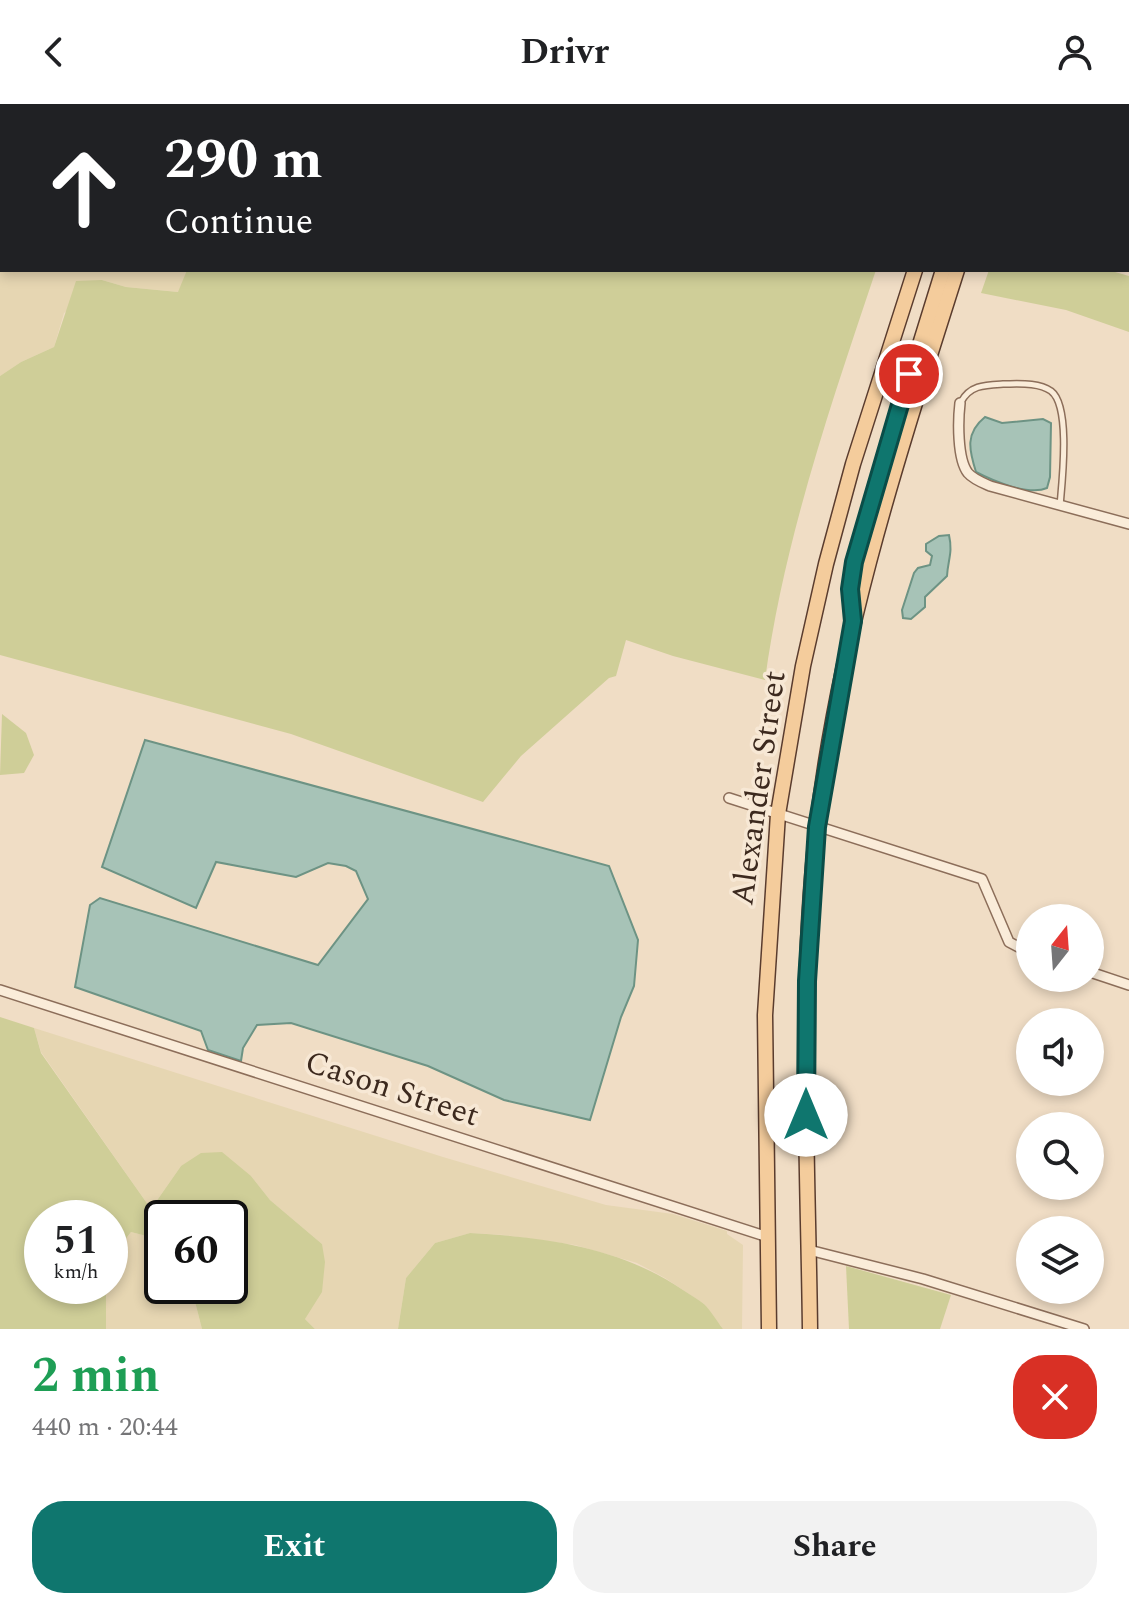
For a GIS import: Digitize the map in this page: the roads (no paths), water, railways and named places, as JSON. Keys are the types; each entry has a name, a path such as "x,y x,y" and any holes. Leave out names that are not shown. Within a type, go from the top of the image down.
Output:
{"main road":[{"name":"Alexander Street","path":"769,1329 765,1015 778,814 803,666 829,551 853,464 914,272"},
{"path":"853,621 850,589 862,532 942,272"},
{"name":"Alexander Street","path":"810,1329 806,1012 817,827 853,621 890,479 956,272"}],"street":[{"path":"960,403 961,446 967,472 990,486 1129,524"},
{"path":"729,798 982,879 1009,942 1016,946"},
{"path":"1104,977 1129,985"},
{"name":"Cason Street","path":"0,990 768,1237"},
{"path":"809,1250 923,1279 1084,1329"}],"lane":[{"path":"960,403 966,393 978,386 1025,385 1051,391 1059,400 1062,419 1060,506"}]}
